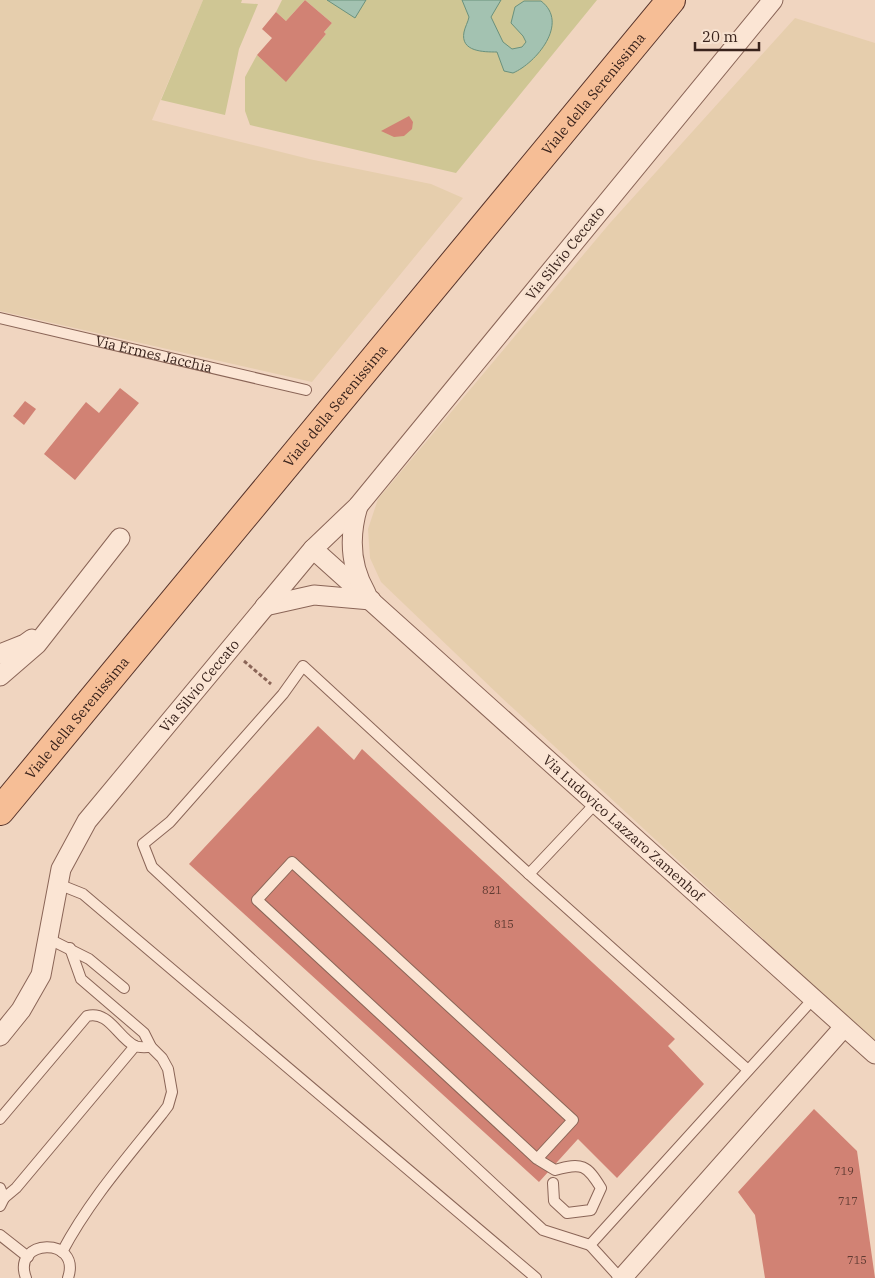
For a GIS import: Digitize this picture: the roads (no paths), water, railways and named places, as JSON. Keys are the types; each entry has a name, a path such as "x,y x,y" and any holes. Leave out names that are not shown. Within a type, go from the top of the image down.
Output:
{"main road":[{"name":"Viale della Serenissima","path":"0,812 671,0"}],"street":[{"name":"Via Silvio Ceccato","path":"0,1036 22,1010 41,974 61,869 87,822 312,549 358,506 773,0"},
{"path":"358,506 352,546 357,574 371,600"},
{"path":"0,676 31,652 120,538"},
{"name":"Via Ludovico Lazzaro Zamenhof","path":"312,549 875,1054"},
{"path":"265,606 314,595 371,600"},
{"path":"0,654 25,644 55,620"},
{"path":"621,1278 844,1027"}],"lane":[{"name":"Via Ermes Jacchia","path":"0,318 306,390"},
{"path":"621,1278 590,1245 543,1230 152,867 143,844 170,822 283,694 303,666 529,874 748,1070"},
{"path":"529,874 595,804"},
{"path":"538,1159 573,1120 292,862 257,900 538,1159 555,1170 573,1164 591,1170 601,1188 591,1210 567,1213 554,1201 553,1183"},
{"path":"58,884 83,894 536,1278"},
{"path":"49,939 89,959 124,988"},
{"path":"62,1252 78,1222 101,1188 168,1106 172,1092 168,1069 162,1058 151,1047 144,1033 81,979 70,948"},
{"path":"590,1245 813,998"},
{"path":"0,1119 79,1022 87,1016 95,1014 102,1017 135,1046 151,1047"},
{"path":"1,1198 16,1188 135,1046"},
{"path":"0,1235 28,1257"},
{"path":"26,1278 24,1268 28,1257 36,1249 44,1246 62,1252 68,1261 68,1278"}]}
